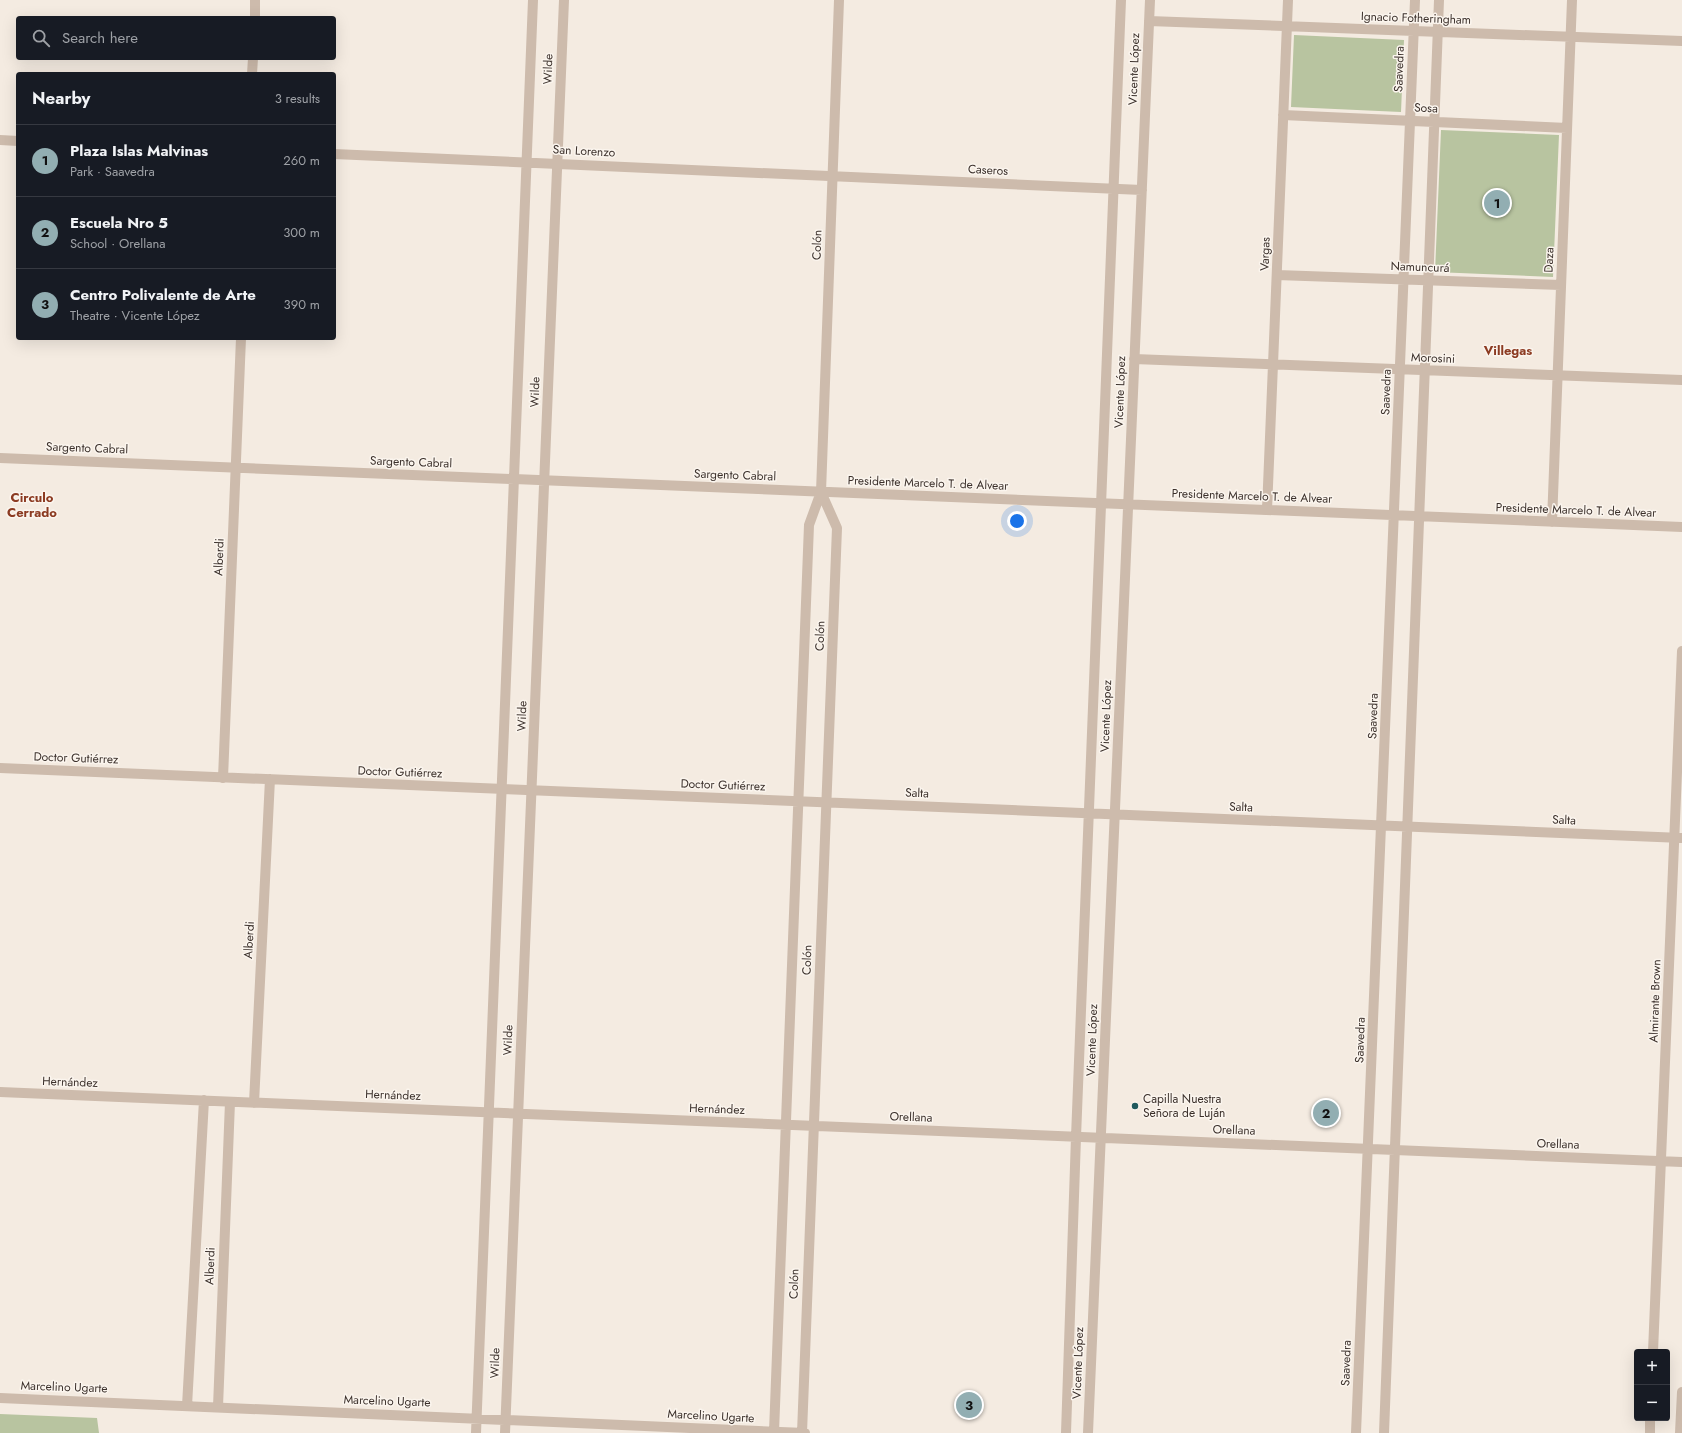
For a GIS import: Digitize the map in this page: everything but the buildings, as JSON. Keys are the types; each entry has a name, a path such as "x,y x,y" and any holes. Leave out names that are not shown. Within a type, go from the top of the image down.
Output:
{"street":[{"path":"255,0 255,16"},
{"name":"Wilde","path":"476,1433 534,0"},
{"name":"Wilde","path":"505,1433 564,0"},
{"name":"Colón","path":"774,1432 809,525 821,492 839,0"},
{"name":"Vicente López","path":"1066,1433 1076,1137 1121,0"},
{"name":"Vicente López","path":"1088,1433 1150,0"},
{"name":"Vargas","path":"1267,510 1288,0"},
{"name":"Saavedra","path":"1356,1433 1415,0"},
{"path":"1384,1433 1439,0"},
{"name":"Daza","path":"1552,522 1572,0"},
{"name":"Ignacio Fotheringham","path":"1149,21 1682,41"},
{"path":"252,72 253,60"},
{"name":"Sosa","path":"1283,115 1567,128"},
{"path":"0,140 16,141"},
{"name":"San Lorenzo","path":"336,154 833,176"},
{"name":"Caseros","path":"833,176 1142,190"},
{"name":"Namuncurá","path":"1277,275 1561,285"},
{"name":"Alberdi","path":"223,778 241,340"},
{"name":"Morosini","path":"1134,359 1682,380"},
{"name":"Sargento Cabral","path":"0,458 821,492"},
{"name":"Colón","path":"802,1433 837,528 821,492"},
{"name":"Presidente Marcelo T. de Alvear","path":"821,492 1682,527"},
{"name":"Almirante Brown","path":"1653,1349 1661,1161 1678,838 1682,651"},
{"name":"Doctor Gutiérrez","path":"0,768 798,801"},
{"name":"Alberdi","path":"254,1103 270,780"},
{"name":"Salta","path":"798,801 1678,838"},
{"name":"Hernández","path":"0,1092 786,1125"},
{"name":"Alberdi","path":"187,1406 204,1100"},
{"name":"Alberdi","path":"218,1407 230,1102"},
{"name":"Orellana","path":"786,1125 1682,1162"},
{"path":"1680,1433 1682,1392"},
{"name":"Marcelino Ugarte","path":"0,1398 804,1433"},
{"path":"1650,1421 1650,1433"}],"green space":[{"path":"1294,35 1404,40 1401,112 1291,107"},
{"path":"1441,130 1559,135 1553,277 1435,272"},
{"path":"0,1414 97,1418 99,1433 0,1433"}],"place":[{"name":"Plaza Islas Malvinas","path":"1497,203"},
{"name":"Capilla Nuestra Señora de Luján","path":"1135,1106"},
{"name":"Escuela Nro 5","path":"1326,1113"},
{"name":"Centro Polivalente de Arte","path":"969,1405"}],"district":[{"name":"Villegas","path":"1508,350"},
{"name":"Circulo Cerrado","path":"32,504"}]}
